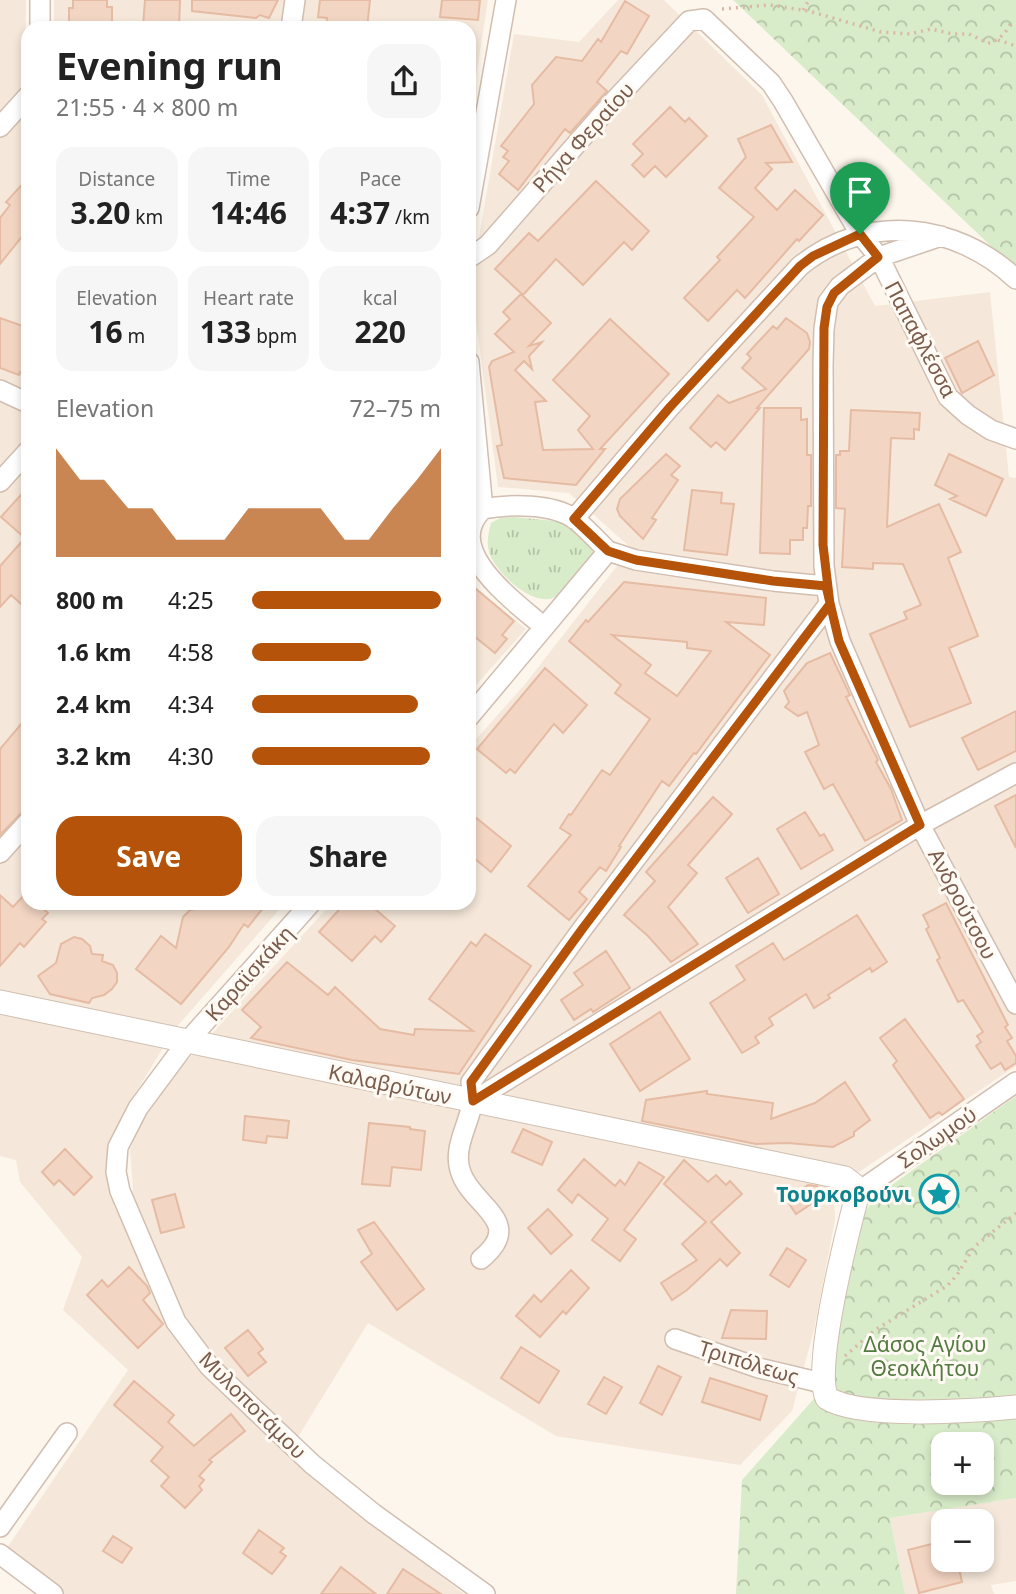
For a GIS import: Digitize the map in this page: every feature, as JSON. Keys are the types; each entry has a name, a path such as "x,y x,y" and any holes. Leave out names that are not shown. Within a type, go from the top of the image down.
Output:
{"street":[{"path":"40,0 40,21"},
{"path":"291,21 295,0"},
{"path":"476,169 506,0"},
{"name":"Παπαφλέσσα","path":"701,19 771,83 860,234 878,257 948,397 968,415 991,430 1016,439"},
{"name":"Ρήγα Φεραίου","path":"476,253 488,245 689,20 701,19"},
{"path":"0,127 21,104"},
{"path":"574,519 670,407 800,266 813,256 860,234 879,230 913,231 941,236 985,253 1016,279"},
{"name":"Ανδρούτσου","path":"941,236 878,257 839,286 827,307 824,328 823,545 828,595 839,641 920,825 1016,1004"},
{"path":"0,390 21,400"},
{"path":"476,436 483,509 476,521"},
{"path":"0,482 21,459"},
{"path":"481,1259 493,1249 499,1237 498,1223 468,1186 461,1174 458,1160 460,1143 473,1101 471,1082 828,595 773,581 636,560 608,551 574,519 553,511 517,505 483,509"},
{"path":"476,709 608,551"},
{"path":"476,560 486,575 544,627"},
{"path":"473,1101 920,825 1016,772"},
{"path":"0,853 21,830"},
{"name":"Καραϊσκάκη","path":"187,1042 305,910"},
{"name":"Καλαβρύτων","path":"0,1002 845,1178 858,1192"},
{"name":"Μυλοποτάμου","path":"187,1042 126,1128 118,1147 116,1172 120,1191 139,1240 176,1322 209,1366 312,1464 374,1514 485,1594"},
{"name":"Σολωμού","path":"858,1192 1016,1082"},
{"path":"858,1192 840,1266 823,1372 827,1398 855,1409 957,1410 1016,1407"},
{"name":"Τριπόλεως","path":"675,1339 759,1368 823,1372"},
{"path":"0,1527 67,1433"},
{"path":"0,1555 53,1594"}],"path":[{"path":"803,10 808,0"},
{"path":"701,19 729,8 769,5 803,10 881,32 910,34 931,29 969,34 988,43 998,40 1009,28 1012,20"},
{"path":"998,40 1016,46"},
{"path":"823,1372 875,1330 947,1286 974,1247 1016,1213"}],"shaded area":[{"path":"0,0 26,0 26,21 21,21 21,910 279,910 174,1030 130,1102 110,1140 110,1178 119,1208 133,1190 130,1150 142,1116 184,1064 326,910 476,910 476,739 525,684 631,548 569,493 498,487 476,321 476,254 514,34 579,42 618,0 664,0 762,95 875,306 990,292 1009,477 1016,478 1016,1066 859,1172 833,1165 835,1220 814,1330 792,1411 740,1465 556,1436 368,1323 287,1455 464,1594 50,1594 0,1558 128,1370 63,1310 82,1257 20,1182 16,1160 0,1156"},
{"path":"54,0 488,0 476,78 476,21 54,21"},
{"path":"476,588 526,629 476,685"},
{"path":"1016,1498 1016,1581 991,1585 994,1594 905,1594 890,1518 931,1511 931,1572 994,1572 994,1509 947,1509"}],"green space":[{"path":"733,0 1016,0 1016,270"},
{"path":"500,518 565,522 594,550 578,575 557,596 548,599 528,594 509,580 494,563 488,547 491,523"},
{"name":"Δάσος Αγίου Θεοκλήτου","path":"1016,1096 1016,1498 931,1509 931,1511 890,1518 905,1594 736,1594 742,1480 834,1376 834,1353 855,1237 861,1218 875,1197"}],"building":[{"path":"73,0 107,0 107,7 112,7 112,21 69,21 69,8 73,8"},
{"path":"145,0 180,0 179,21 143,21"},
{"path":"192,0 278,0 269,18 260,15 256,18 192,11"},
{"path":"320,0 370,0 368,21 327,21 327,18 318,17"},
{"path":"442,0 480,0 478,20 440,17"},
{"path":"625,1 649,16 627,54 621,51 597,82 607,91 570,133 565,129 518,190 499,174 509,161 503,157 508,151 501,146 534,104 532,85 556,57 582,61 598,39 601,42"},
{"path":"670,107 685,122 689,118 707,136 666,177 655,166 644,177 632,165 643,154 633,144"},
{"path":"771,125 792,162 766,163 772,169 755,188 777,210 795,190 823,215 799,241 797,239 745,298 737,290 708,321 684,298 720,260 717,257 754,217 719,188 746,157 738,139"},
{"path":"596,181 649,231 632,250 624,242 583,285 556,259 523,295 495,269 529,233 538,241"},
{"path":"21,186 21,238 0,264 0,218 10,205 6,202"},
{"path":"521,294 551,323 529,346 542,342 529,356 532,369 524,361 515,370 546,401 535,402 543,450 593,449 578,430 590,416 553,380 610,319 669,374 600,449 605,449 576,485 504,478 497,446 502,445 489,367 492,361 514,352 495,334 510,319 503,312"},
{"path":"0,318 21,326 21,372 19,375 0,368"},
{"path":"786,318 807,333 809,349 757,408 760,408 725,450 716,442 711,447 690,428 718,395 729,403 766,389 742,368 751,358 747,354 773,326 777,329"},
{"path":"978,341 994,375 962,393 945,358"},
{"path":"764,408 801,408 801,420 807,419 807,455 811,455 811,506 808,506 807,528 803,528 803,540 790,540 790,554 760,553"},
{"path":"851,410 920,413 919,430 914,429 914,439 891,438 887,527 939,504 961,552 948,558 978,636 949,648 971,703 910,727 870,634 907,619 904,612 921,605 903,564 873,563 873,569 842,567 845,509 836,508 836,455 840,455 840,451 849,451"},
{"path":"666,454 680,466 671,475 678,480 652,518 656,520 643,539 620,516 617,509 620,499"},
{"path":"949,454 1003,479 986,516 950,499 957,496 935,485"},
{"path":"692,490 722,493 721,503 734,504 727,555 684,550"},
{"path":"21,495 21,534 1,517"},
{"path":"21,542 21,604 11,595 0,607 0,566"},
{"path":"624,582 766,598 764,625 726,622 770,655 669,786 662,781 619,846 621,847 606,871 600,867 579,892 587,899 569,920 528,886 571,835 560,828 569,814 571,815 602,770 610,775 650,719 615,693 621,685 569,641 586,620 588,622","holes":["612,635 687,642 687,648 711,651 677,696 645,673 651,665"]},
{"path":"476,589 514,621 502,635 507,639 495,653 476,638"},
{"path":"830,653 850,695 846,697 878,760 876,762 891,789 902,820 865,841 833,784 824,789 805,752 819,745 807,712 798,716 785,707 789,702 784,691 807,663"},
{"path":"545,668 587,705 563,733 554,724 515,773 510,769 506,773 477,749"},
{"path":"1016,711 1016,751 978,770 962,738"},
{"path":"21,724 21,813 0,835 0,749"},
{"path":"1016,795 1016,848 995,806"},
{"path":"713,797 732,814 688,865 697,873 668,907 698,944 671,962 648,936 624,915 655,881 646,872"},
{"path":"805,812 820,836 824,834 833,850 801,869 777,829"},
{"path":"476,818 511,846 491,872 476,860"},
{"path":"758,858 779,894 748,913 726,878"},
{"path":"0,895 13,907 21,898 21,910 45,910 48,913 42,919 46,922 24,947 20,943 0,966"},
{"path":"946,903 1008,1025 1005,1027 1012,1038 1007,1041 1016,1056 1016,1063 1005,1070 1001,1063 991,1069 976,1046 981,1042 977,1036 983,1032 963,1000 958,1002 937,960 940,958 926,929 929,927 923,915"},
{"path":"190,910 261,910 248,927 244,924 229,947 181,1004 136,969 161,936 176,948 183,917"},
{"path":"339,910 376,910 395,926 381,942 375,936 352,961 319,932"},
{"path":"857,915 887,962 872,972 870,968 828,995 830,998 814,1008 806,994 769,1018 773,1025 755,1037 759,1043 742,1053 710,1003 745,980 736,966 773,943 784,960"},
{"path":"485,934 531,966 459,1074 352,1060 251,1038 261,1027 242,1010 287,962 328,995 335,987 380,1029 414,1035 415,1029 473,1031 429,999 471,942 476,946"},
{"path":"74,937 82,939 90,946 92,954 103,955 102,961 113,965 117,973 117,982 112,989 104,995 92,998 89,1003 50,994 38,976 56,963 61,944"},
{"path":"606,951 630,988 593,1012 591,1009 574,1020 561,1000 583,985 574,973"},
{"path":"660,1012 690,1059 640,1091 610,1044"},
{"path":"905,1019 964,1099 942,1115 939,1112 930,1118 893,1065 897,1061 880,1038"},
{"path":"845,1082 870,1120 854,1132 854,1136 833,1147 788,1143 756,1144 642,1121 646,1100 707,1091 707,1094 773,1103 771,1119 815,1103"},
{"path":"245,1116 289,1121 287,1138 267,1136 266,1143 243,1140"},
{"path":"369,1123 425,1131 421,1170 392,1167 390,1186 362,1184"},
{"path":"523,1129 552,1142 542,1165 512,1152"},
{"path":"65,1149 92,1177 74,1195 59,1180 54,1185 42,1172"},
{"path":"584,1159 615,1186 620,1180 625,1185 639,1162 664,1177 624,1230 636,1239 620,1261 592,1240 608,1219 578,1194 572,1203 558,1190"},
{"path":"684,1160 708,1182 716,1175 726,1185 730,1181 742,1194 711,1222 740,1253 727,1266 720,1259 687,1290 672,1300 661,1283 697,1260 682,1244 706,1222 664,1184"},
{"path":"808,1185 817,1186 823,1196 796,1214 786,1199"},
{"path":"175,1194 184,1227 161,1233 152,1200"},
{"path":"548,1209 572,1235 551,1254 528,1228"},
{"path":"374,1222 424,1289 397,1310 361,1262 372,1254 358,1230"},
{"path":"787,1248 806,1260 789,1287 770,1275"},
{"path":"129,1267 147,1286 150,1293 143,1300 163,1324 138,1348 87,1295 102,1280 108,1287"},
{"path":"571,1270 589,1288 566,1314 563,1311 540,1337 516,1316 534,1295 541,1302"},
{"path":"731,1310 767,1311 766,1339 722,1338"},
{"path":"248,1330 263,1349 258,1353 266,1362 248,1376 225,1348"},
{"path":"521,1347 559,1371 539,1403 501,1378"},
{"path":"658,1366 681,1377 662,1415 640,1403"},
{"path":"604,1377 622,1387 606,1414 588,1404"},
{"path":"710,1378 767,1396 760,1420 702,1402"},
{"path":"134,1381 174,1415 168,1422 194,1446 231,1414 245,1431 209,1460 212,1462 199,1476 204,1480 199,1486 202,1490 185,1508 161,1486 169,1477 151,1461 163,1447 114,1405"},
{"path":"259,1530 284,1548 280,1552 286,1556 272,1574 243,1553"},
{"path":"113,1536 132,1548 122,1563 103,1551"},
{"path":"931,1544 931,1572 960,1572 962,1582 919,1593 908,1550"},
{"path":"341,1567 376,1594 321,1594"},
{"path":"403,1569 441,1594 387,1594"}],"place":[{"name":"Τουρκοβούνι","path":"939,1194"}],"route":[{"path":"860,234 813,256 800,266 670,407 574,519 608,551 636,560 773,581 826,586 830,604 839,641 920,825 473,1101 471,1082 583,928 830,604 823,545 824,328 828,302 839,286 878,257 860,234"}]}
